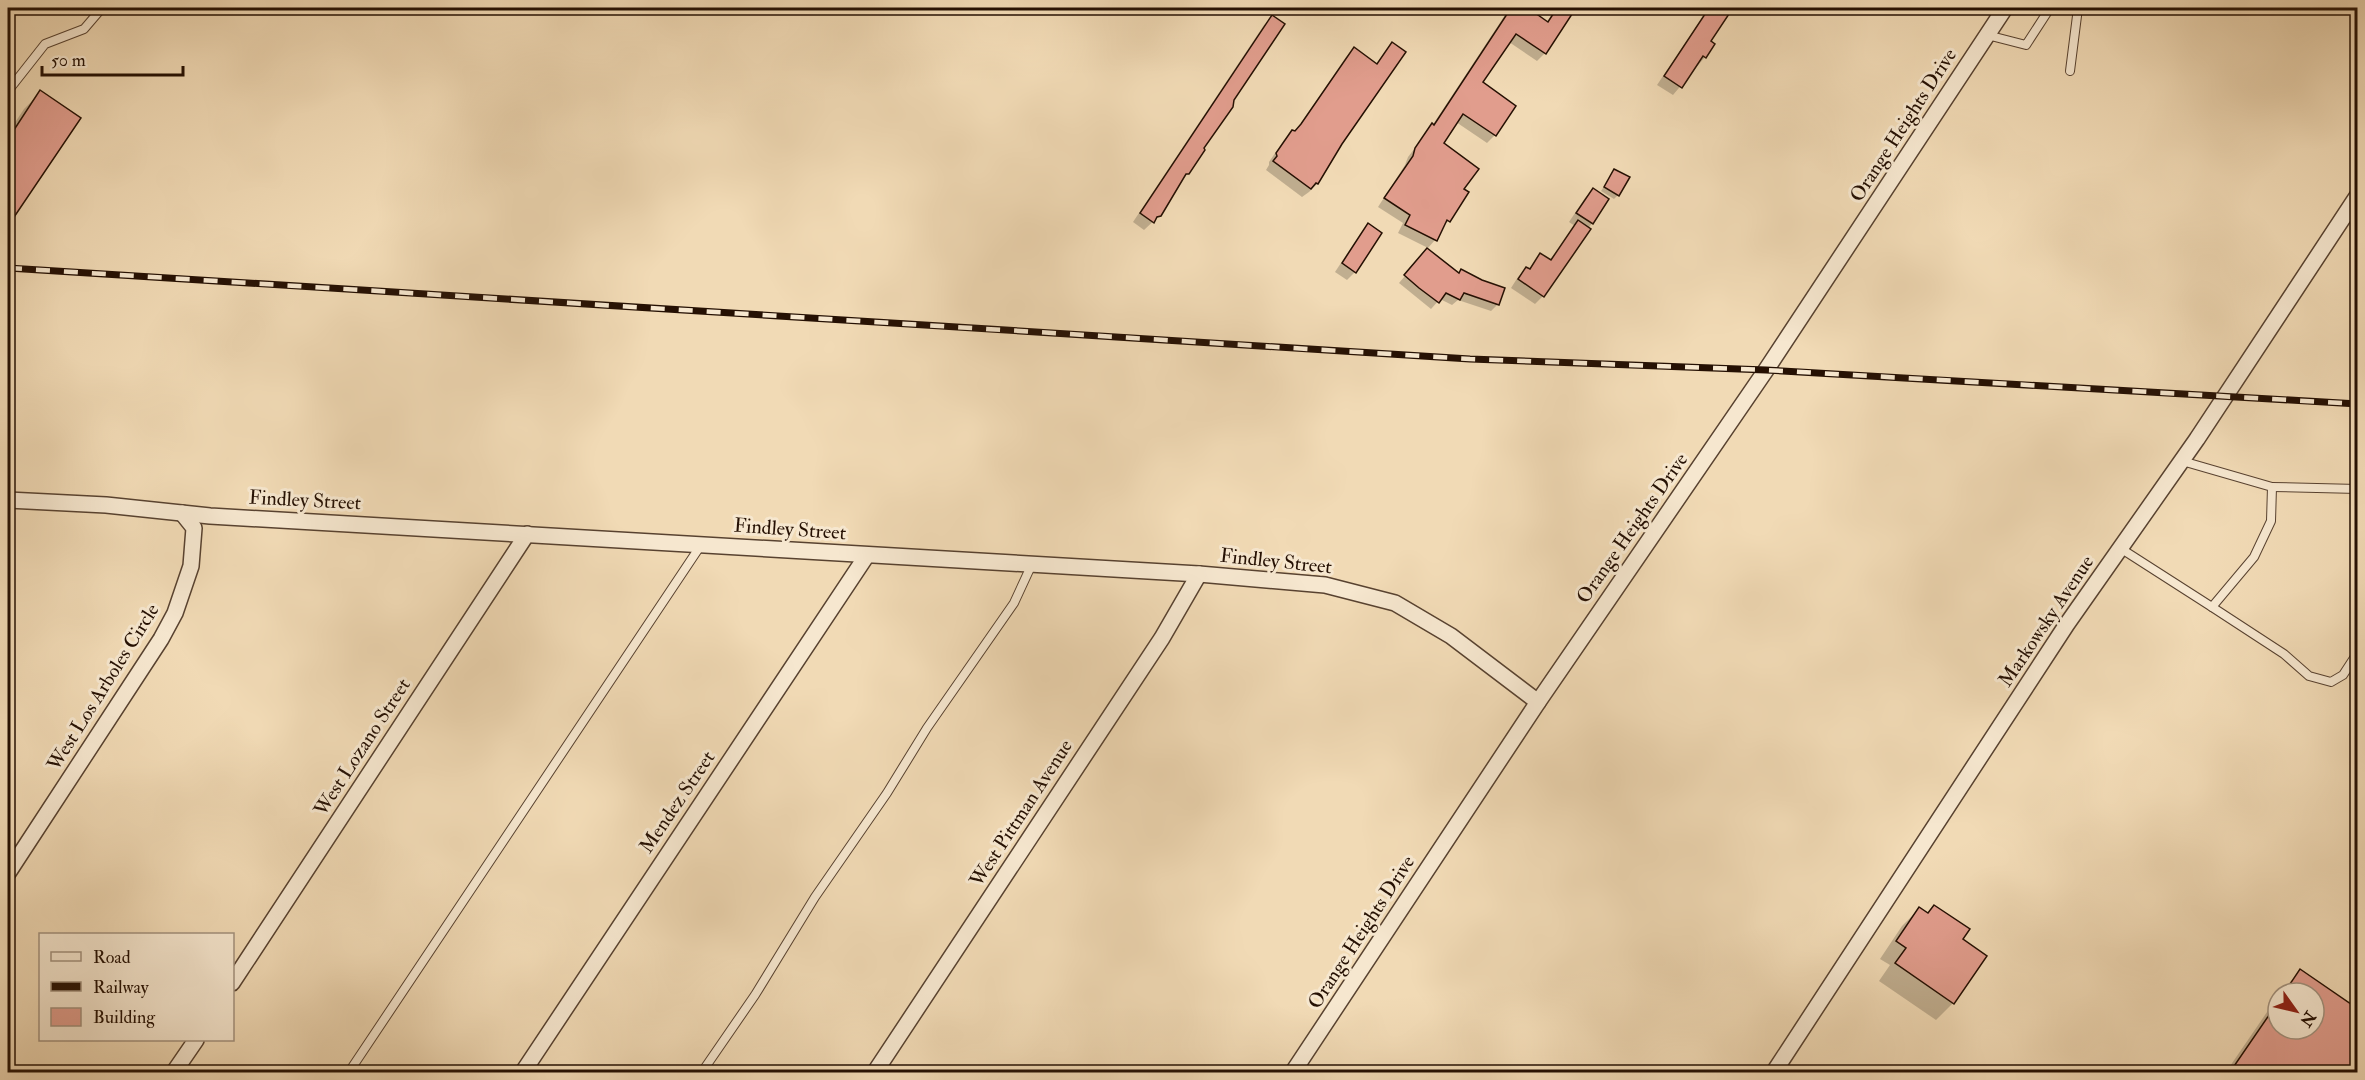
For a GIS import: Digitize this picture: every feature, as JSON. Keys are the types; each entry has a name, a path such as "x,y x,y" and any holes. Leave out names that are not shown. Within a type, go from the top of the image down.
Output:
{"street":[{"name":"Orange Heights Drive","path":"1293,1072 1538,702 1766,370 2005,8"},
{"name":"Markowsky Avenue","path":"1774,1072 2067,624 2182,460 2358,195"},
{"name":"Findley Street","path":"8,500 106,505 182,513 1198,574 1325,585 1395,603 1451,636 1538,702"},
{"name":"West Los Arboles Circle","path":"8,873 176,613 191,566 194,528 182,513"},
{"name":"West Lozano Street","path":"234,980 527,534"},
{"name":"Mendez Street","path":"523,1072 867,555"},
{"name":"West Pittman Avenue","path":"875,1072 1162,638 1198,574"},
{"path":"174,1072 195,1041"}],"lane":[{"path":"8,91 45,44 84,29 102,8"},
{"path":"1987,35 2026,45 2050,8"},
{"path":"2070,71 2078,8"},
{"path":"2182,460 2272,487 2358,489"},
{"path":"2212,607 2254,557 2271,521 2272,487"},
{"path":"349,1072 701,545"},
{"path":"2120,548 2284,654 2309,676 2331,682 2343,675 2358,652"},
{"path":"702,1072 755,995 815,897 887,792 927,728 1014,603 1032,564"}],"building":[{"path":"1511,8 1528,8 1548,22 1557,8 1576,8 1546,54 1516,34 1483,82 1516,106 1496,136 1463,114 1444,143 1479,169 1464,189 1469,192 1450,222 1447,220 1437,241 1405,225 1410,215 1384,198 1413,156 1415,148 1432,123 1434,125"},
{"path":"1709,8 1733,8 1711,41 1715,44 1706,58 1703,56 1682,88 1664,76"},
{"path":"1272,15 1285,24 1234,100 1233,107 1204,148 1205,150 1189,174 1186,174 1161,216 1157,217 1154,223 1140,213"},
{"path":"1392,42 1406,52 1342,144 1318,184 1316,183 1311,189 1273,161 1292,130 1295,131 1301,124 1354,47 1377,64"},
{"path":"40,90 81,118 8,226 8,139"},
{"path":"1614,169 1630,177 1619,196 1604,187"},
{"path":"1593,188 1609,199 1593,224 1576,213"},
{"path":"1578,220 1591,229 1544,297 1518,279 1526,267 1530,269 1540,253 1551,260"},
{"path":"1368,223 1382,233 1356,273 1342,263"},
{"path":"1427,248 1459,273 1461,269 1505,288 1499,305 1464,293 1460,300 1446,293 1439,303 1419,288 1404,275"},
{"path":"1934,905 1970,929 1963,939 1987,956 1954,1004 1895,963 1906,948 1896,941 1919,907 1928,913"},
{"path":"2300,969 2317,981 2292,981"},
{"path":"2326,987 2358,1009 2358,1072 2230,1072 2266,1020 2266,1041 2326,1041"}],"railway":[{"path":"8,268 1470,359 1766,370 2358,404"}]}
